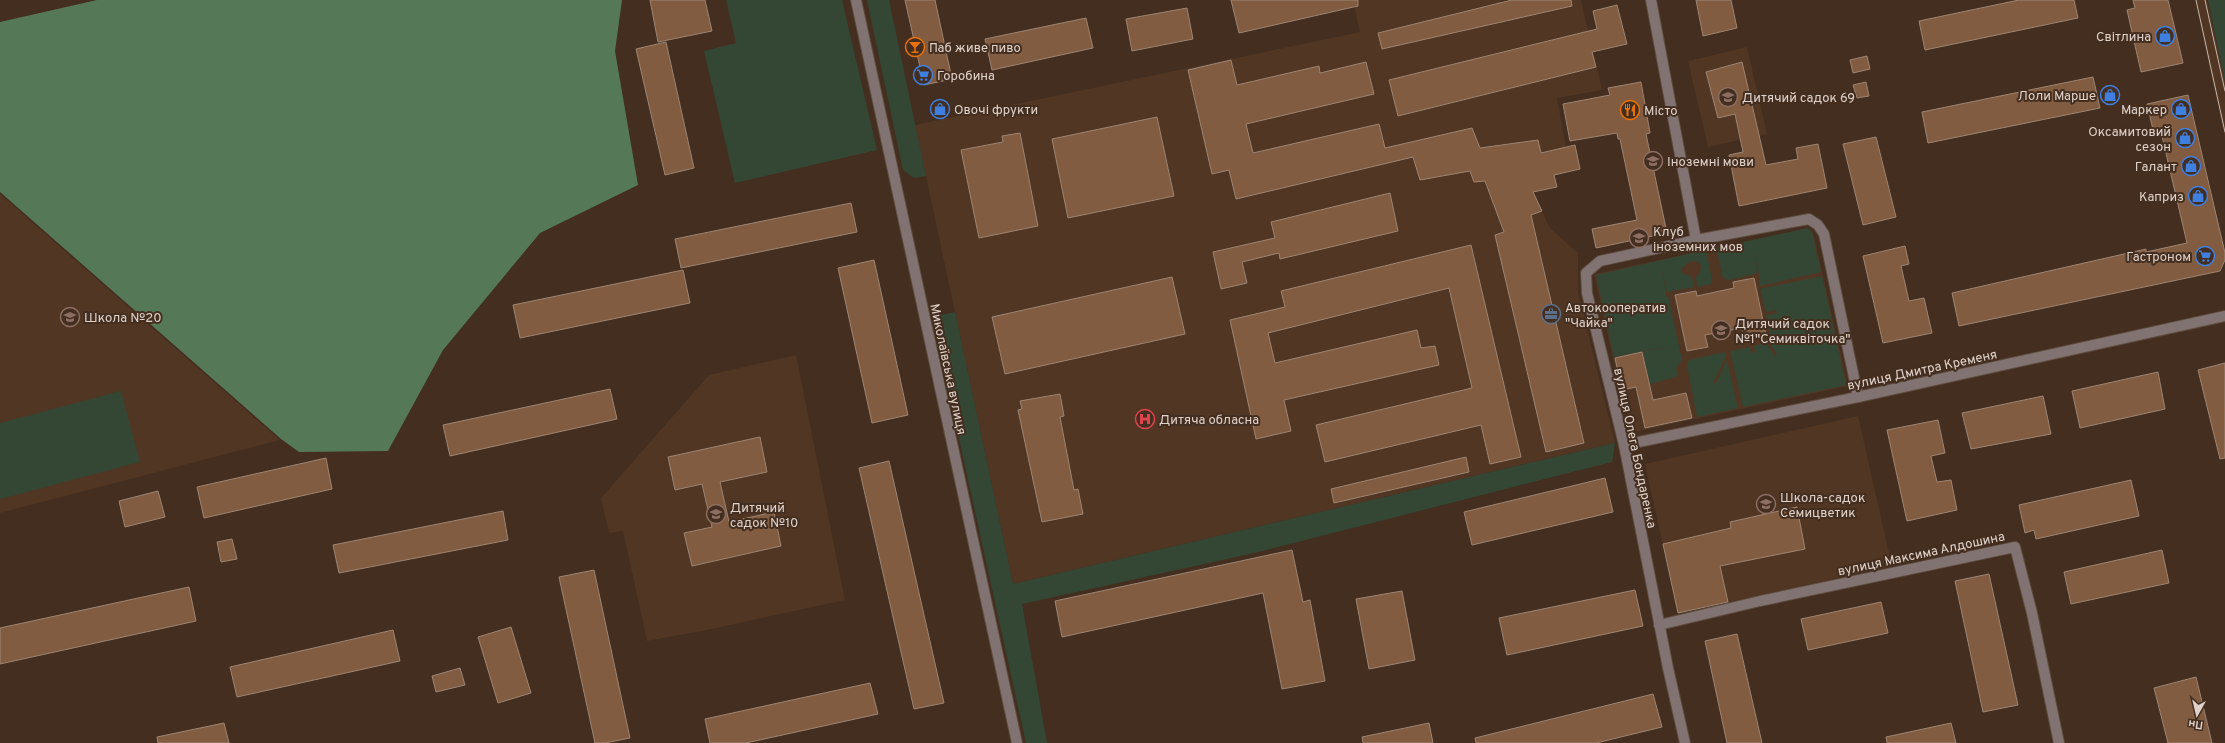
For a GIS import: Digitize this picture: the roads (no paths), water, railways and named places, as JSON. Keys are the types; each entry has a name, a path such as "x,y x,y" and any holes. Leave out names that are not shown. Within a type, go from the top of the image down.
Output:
{"street":[{"name":"Миколаївська вулиця","path":"856,0 1017,743"},
{"path":"1651,0 1696,240"},
{"name":"вулиця Олега Бондаренка","path":"1685,743 1659,625 1624,446 1587,293 1586,273 1600,262 1696,240 1810,219 1818,225 1824,234 1858,397"},
{"name":"вулиця Дмитра Кременя","path":"1624,446 1858,397 2225,316"},
{"name":"вулиця Максима Алдошина","path":"1659,625 1760,601 2016,547 2032,613 2059,743"}],"tram line":[{"path":"2196,0 2225,132"},
{"path":"2205,0 2225,91"}],"place":[{"name":"Світлина","path":"2165,36"},
{"name":"Паб живе пиво","path":"915,47"},
{"name":"Горобина","path":"923,75"},
{"name":"Лоли Марше","path":"2110,95"},
{"name":"Дитячий садок 69","path":"1728,97"},
{"name":"Овочі фрукти","path":"940,109"},
{"name":"Маркер","path":"2181,109"},
{"name":"Місто","path":"1630,110"},
{"name":"Оксамитовий сезон","path":"2185,138"},
{"name":"Іноземні мови","path":"1653,161"},
{"name":"Галант","path":"2191,166"},
{"name":"Каприз","path":"2198,196"},
{"name":"Клуб іноземних мов","path":"1639,238"},
{"name":"Гастроном","path":"2205,256"},
{"name":"Автокооператив \"Чайка\"","path":"1551,314"},
{"name":"Школа №20","path":"70,317"},
{"name":"Дитячий садок №1\"Семиквіточка\"","path":"1721,330"},
{"name":"Дитяча обласна","path":"1145,419"},
{"name":"Школа-садок Семицветик","path":"1766,504"},
{"name":"Дитячий садок №10","path":"716,514"}]}
